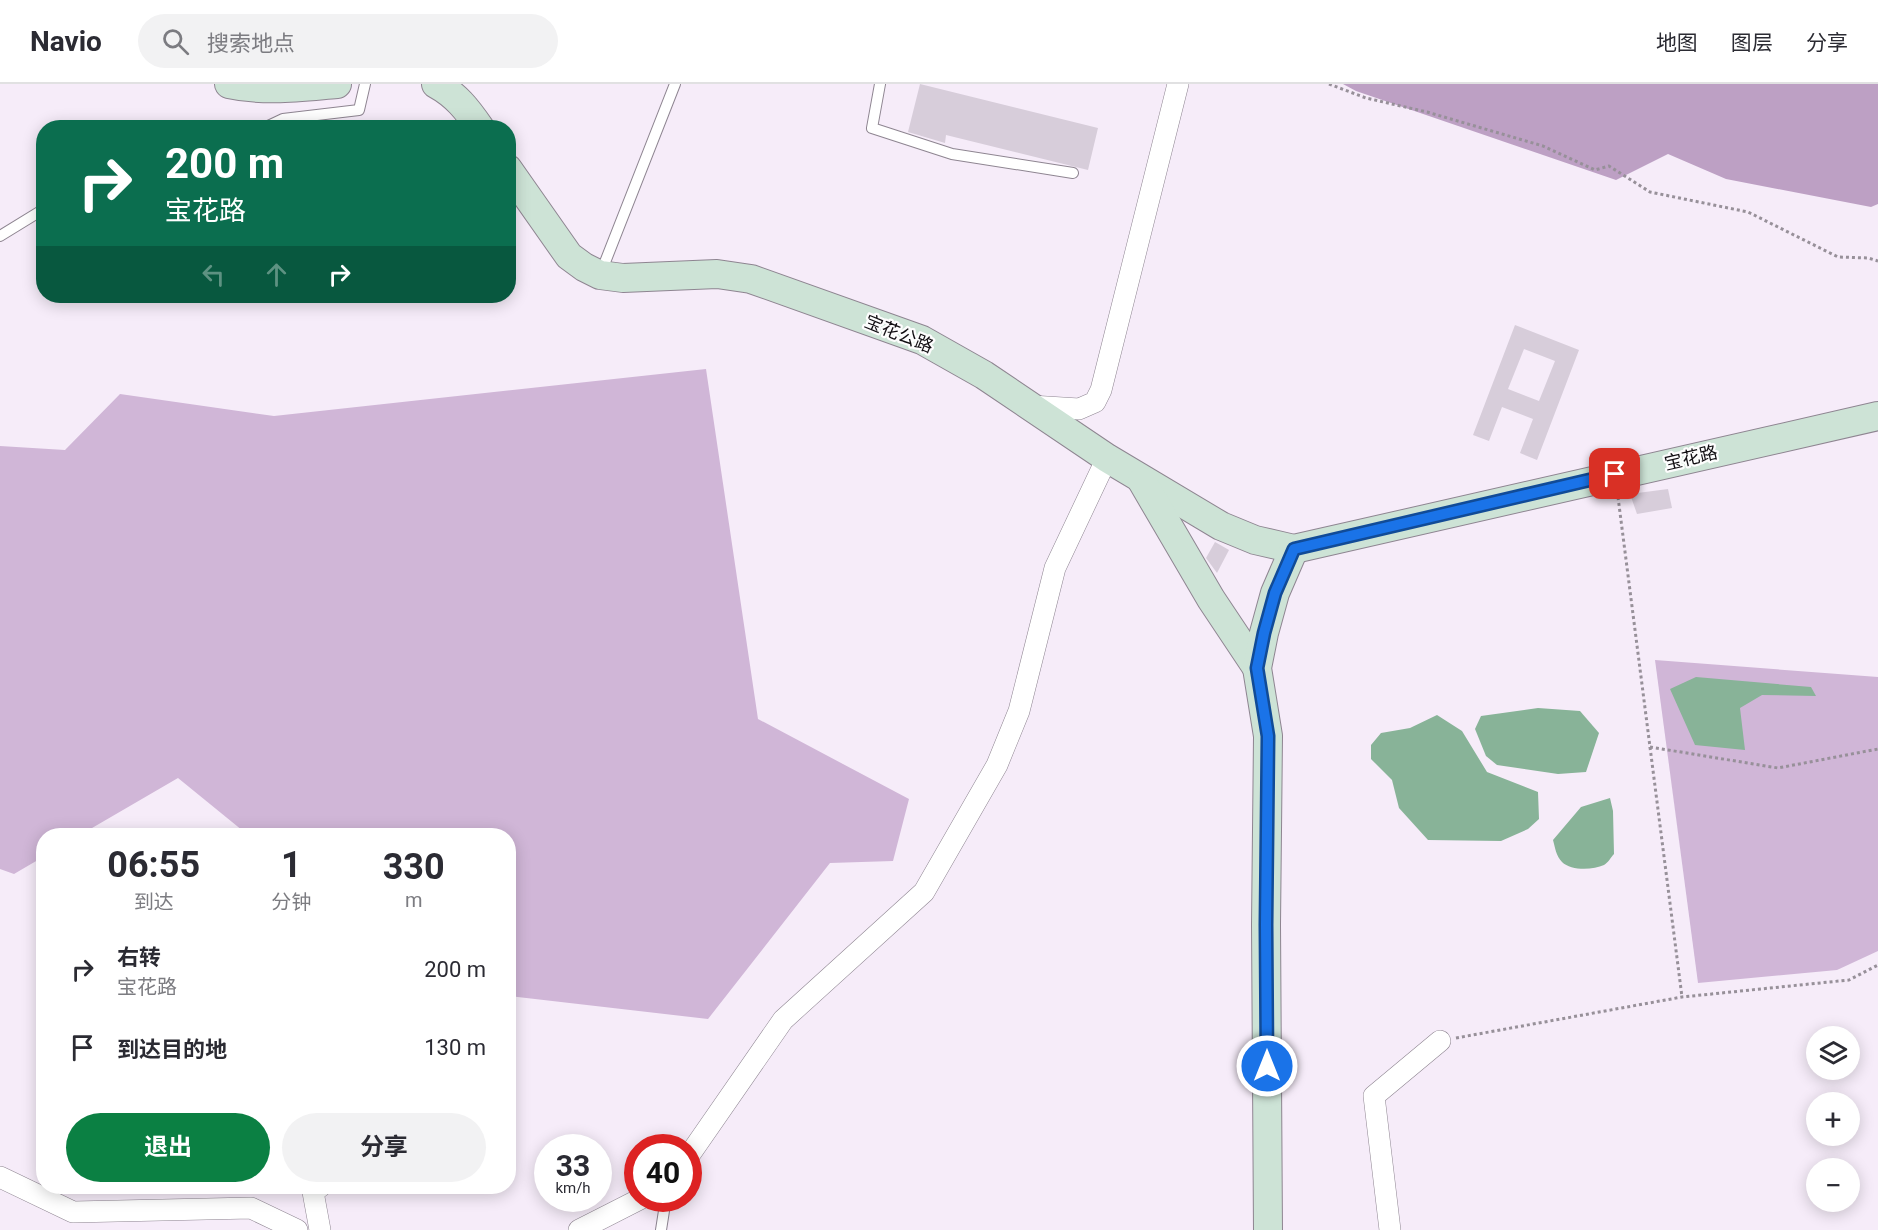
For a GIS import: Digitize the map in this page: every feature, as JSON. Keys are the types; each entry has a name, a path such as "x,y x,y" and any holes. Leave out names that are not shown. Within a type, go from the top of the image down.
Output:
{"street":[{"path":"229,84 246,88 284,89 337,84"},
{"path":"436,84 448,90 463,103 475,120"},
{"path":"1031,406 1079,409 1095,402 1101,390 1178,84"},
{"name":"宝花公路","path":"516,180 569,256 600,275 623,278 717,274 750,279 922,340 984,375 1107,458 1221,526 1255,540 1294,549"},
{"name":"宝花路","path":"1294,549 1615,474 1878,416"},
{"path":"702,1137 783,1020 924,892 997,765 1019,711 1054,568 1107,458"},
{"path":"1140,479 1211,599 1257,668"},
{"path":"1268,1230 1266,937 1268,736 1257,668 1275,593 1294,549"},
{"path":"1390,1230 1374,1096 1440,1041"},
{"path":"0,1177 73,1212 251,1208 297,1230"},
{"path":"316,1194 320,1230"},
{"path":"579,1230 624,1207"}],"lane":[{"path":"281,120 359,110 365,84"},
{"path":"600,275 675,84"},
{"path":"880,84 873,128 951,154 1073,172"},
{"path":"0,236 36,214"},
{"path":"660,1230 663,1212"}],"path":[{"path":"1329,84 1366,98 1427,112 1543,146 1595,170 1609,166 1650,192 1748,212 1838,257 1878,260"},
{"path":"1615,474 1682,997"},
{"path":"1650,747 1778,768 1878,749"},
{"path":"1440,1041 1682,997 1849,980 1878,965"}],"shaded area":[{"path":"1343,84 1878,84 1878,204 1871,207 1726,179 1668,154 1616,180 1356,91"},
{"path":"706,369 758,719 909,799 893,861 830,863 708,1019 516,997 516,828 239,828 178,778 92,828 36,828 36,861 14,874 0,869 0,446 65,450 120,394 274,416"},
{"path":"1655,660 1878,677 1878,951 1837,970 1698,983"},
{"path":"1696,677 1811,687 1816,696 1762,695 1740,708 1745,750 1695,745 1670,689"},
{"path":"1538,708 1580,711 1599,733 1586,772 1558,774 1497,765 1486,756 1475,729 1481,716"},
{"path":"1437,715 1462,731 1487,772 1538,792 1539,819 1528,829 1501,841 1428,840 1399,808 1392,780 1371,759 1371,745 1381,733 1410,728"},
{"path":"1610,798 1613,811 1614,854 1599,867 1582,869 1566,865 1558,857 1553,840 1581,807"}],"building":[{"path":"920,84 1098,128 1088,170 946,135 945,143 908,132"},
{"path":"1515,325 1579,350 1537,460 1520,453 1533,419 1502,407 1489,441 1473,435","holes":["1524,349 1555,361 1539,401 1508,389"]},
{"path":"1668,489 1672,508 1637,514 1630,494"},
{"path":"1215,542 1229,550 1217,573 1206,558"}],"route":[{"path":"1267,1066 1268,736 1257,668 1275,593 1294,549 1615,474"}]}
